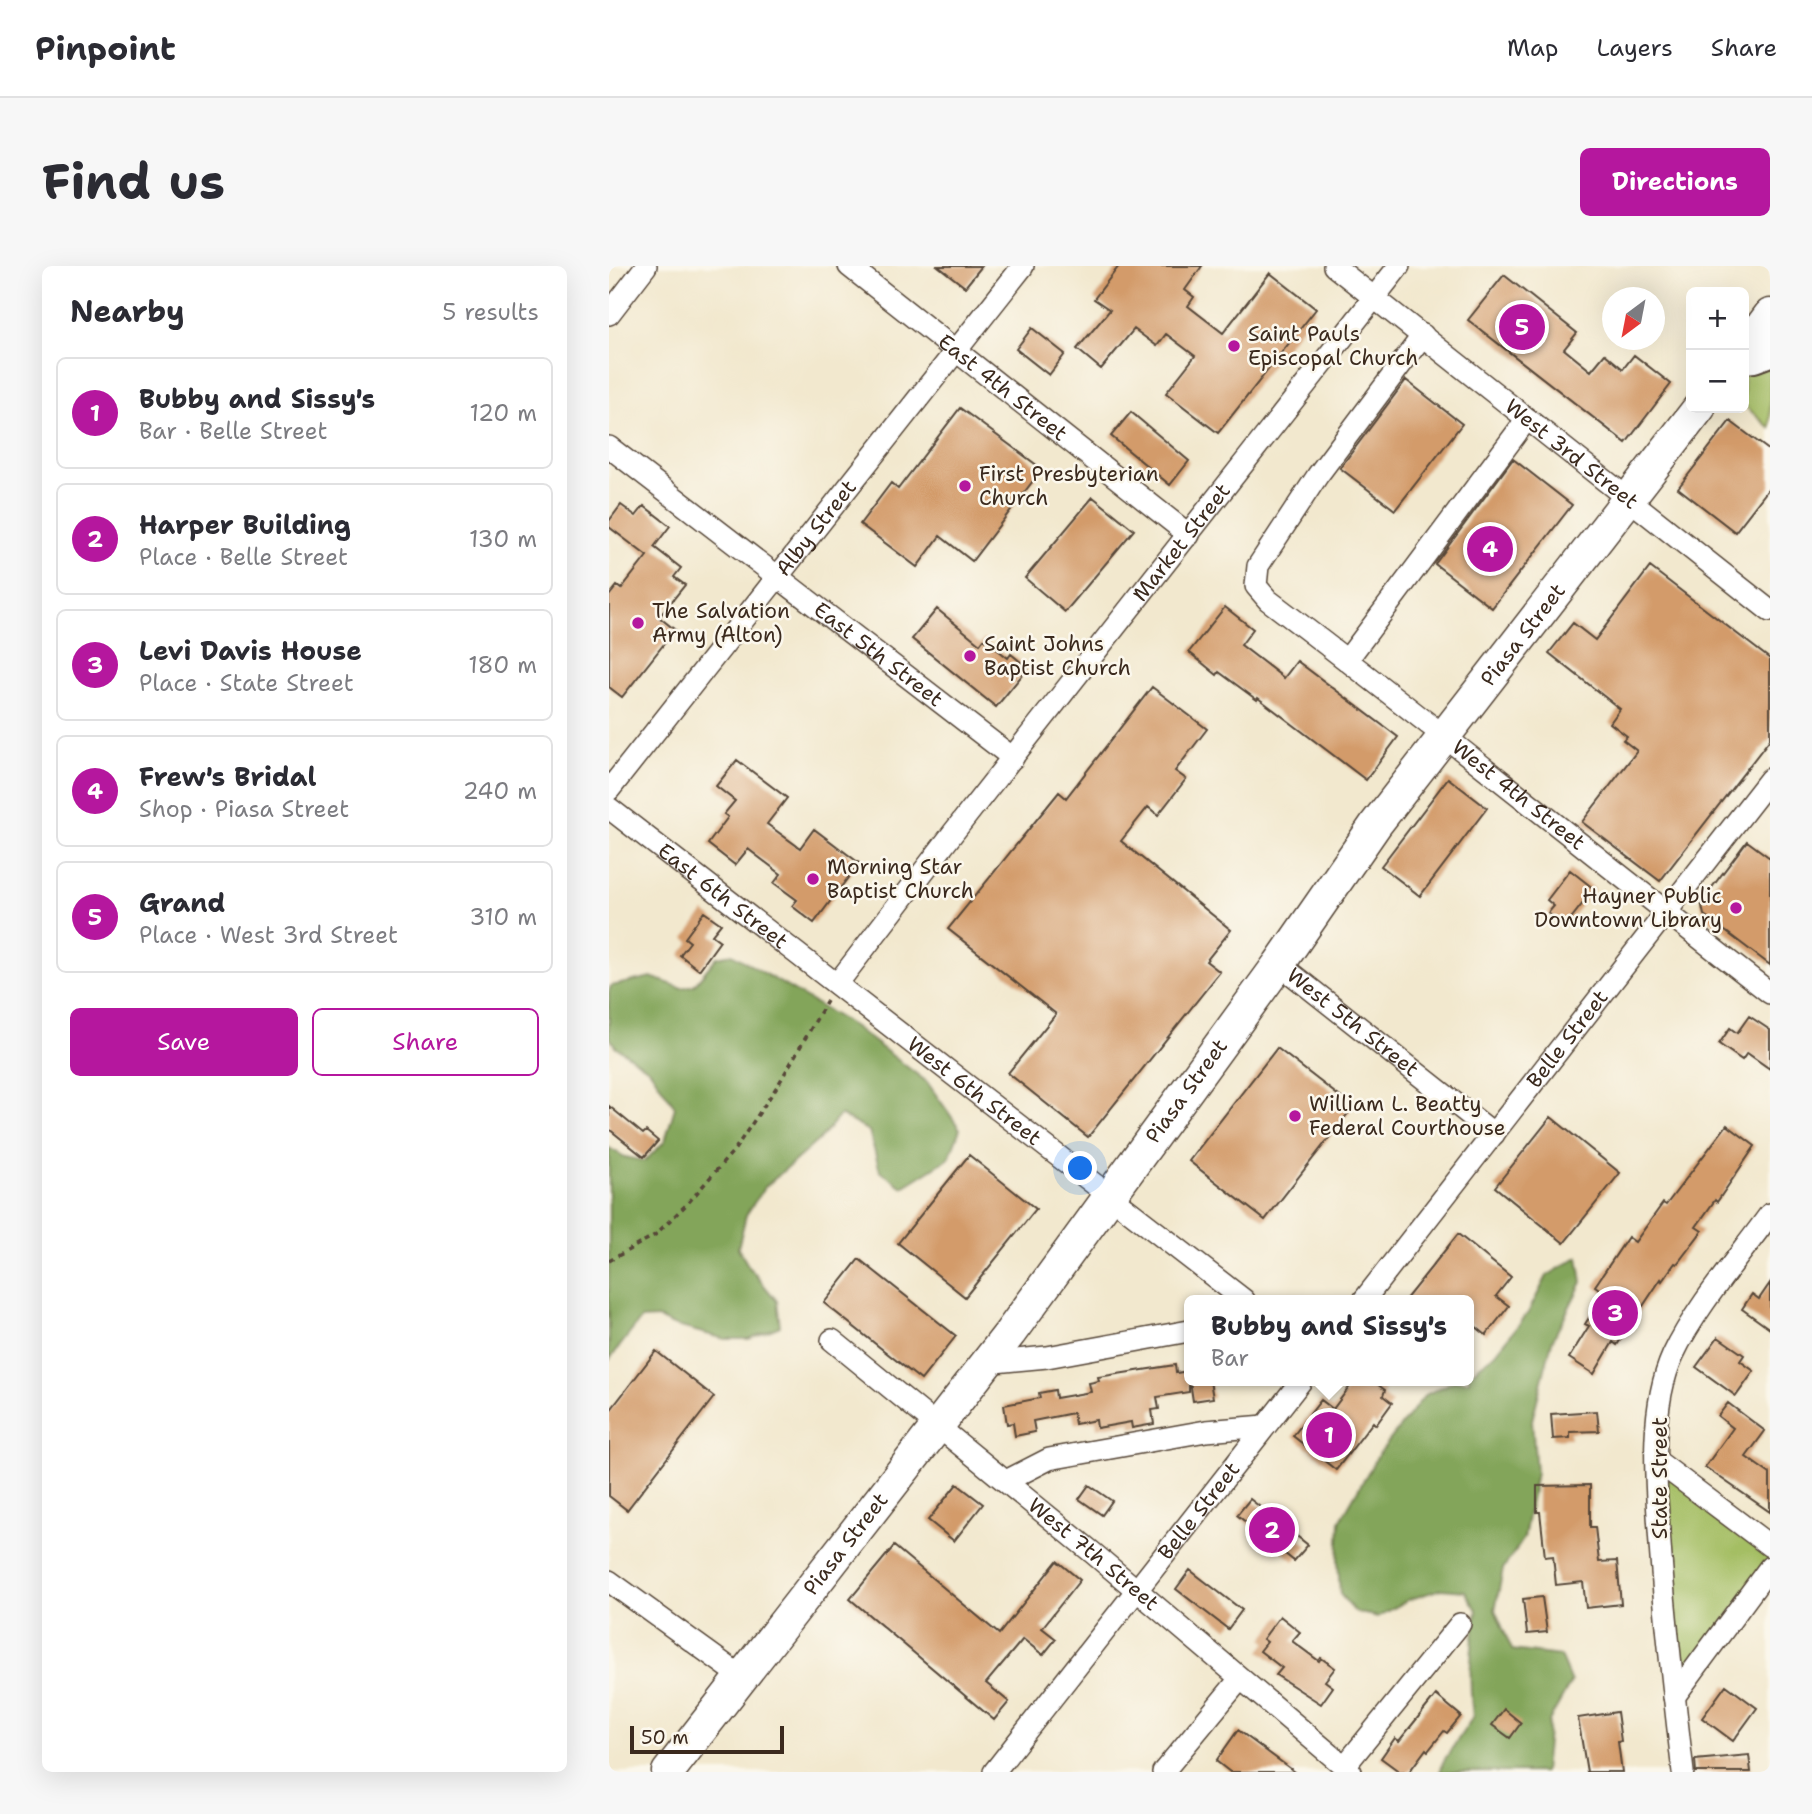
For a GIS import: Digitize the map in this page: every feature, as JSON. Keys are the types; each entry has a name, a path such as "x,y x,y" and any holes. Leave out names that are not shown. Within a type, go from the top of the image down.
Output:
{"highway":[{"path":"1749,343 1770,315"},
{"name":"Piasa Street","path":"668,1772 985,1363 1110,1196 1279,964 1376,824 1443,735 1695,413"}],"main road":[{"path":"1749,358 1770,352"}],"street":[{"path":"609,314 646,266"},
{"name":"East 4th Street","path":"849,266 1189,535"},
{"name":"Alby Street","path":"609,790 1023,266"},
{"name":"West 3rd Street","path":"1334,266 1770,611"},
{"name":"Market Street","path":"837,984 1399,266"},
{"name":"West 4th Street","path":"1423,335 1318,475 1258,566 1255,586 1268,600 1770,993"},
{"path":"1347,660 1527,419"},
{"name":"East 5th Street","path":"609,447 1013,758"},
{"name":"Belle Street","path":"1368,1295 1770,779"},
{"name":"East 6th Street","path":"609,808 837,984"},
{"name":"West 5th Street","path":"1279,964 1494,1134"},
{"name":"West 6th Street","path":"837,984 1238,1295"},
{"name":"State Street","path":"1683,1772 1663,1586 1657,1417 1672,1357 1686,1329 1770,1214"},
{"path":"985,1363 1047,1357 1184,1332"},
{"name":"West 7th Street","path":"832,1340 1006,1481 1240,1679 1337,1767"},
{"name":"Belle Street","path":"994,1772 1297,1386"},
{"path":"1006,1481 1049,1460 1206,1431 1265,1426"},
{"path":"1657,1461 1770,1546"},
{"path":"1674,1698 1770,1567"},
{"path":"609,1581 742,1677"},
{"path":"1337,1767 1460,1624"},
{"path":"1163,1772 1240,1679"}],"path":[{"path":"609,1261 655,1235 688,1203 735,1149 778,1085 837,984"}],"green space":[{"path":"1770,327 1770,428 1749,409 1749,354"},
{"path":"732,954 853,1026 927,1082 960,1129 949,1158 903,1187 880,1171 869,1131 840,1115 822,1137 764,1188 746,1215 738,1248 749,1267 777,1301 780,1326 749,1339 725,1339 673,1325 658,1318 641,1319 609,1360 609,1148 625,1157 645,1161 665,1141 675,1107 650,1070 615,1046 609,1036 609,992 611,986 651,977 682,988 694,985 717,957"},
{"path":"1578,1257 1582,1282 1552,1341 1532,1420 1536,1472 1524,1538 1503,1569 1495,1610 1512,1650 1560,1656 1571,1682 1549,1721 1544,1772 1440,1772 1445,1759 1473,1717 1471,1664 1477,1610 1465,1591 1441,1589 1408,1600 1378,1617 1355,1612 1340,1594 1340,1521 1378,1455 1425,1395 1444,1386 1474,1386 1474,1370 1496,1353 1528,1313 1547,1276"},
{"path":"1664,1471 1770,1553 1770,1560 1678,1686"}],"building":[{"path":"938,266 982,266 965,287"},
{"name":"Saint Pauls Episcopal Church","path":"1119,266 1202,266 1185,290 1194,297 1188,306 1223,333 1270,273 1316,309 1218,433 1166,393 1195,356 1166,334 1157,346 1134,329 1101,369 1077,349 1110,310 1094,299"},
{"path":"1504,275 1577,333 1564,349 1591,371 1605,354 1623,369 1634,355 1671,384 1626,443 1468,320"},
{"path":"1032,328 1065,354 1049,375 1016,349"},
{"path":"1406,380 1462,424 1395,510 1340,468"},
{"name":"First Presbyterian Church","path":"960,408 1042,469 972,561 940,536 917,567 860,524 891,483 898,489"},
{"path":"1131,412 1189,461 1170,485 1111,436"},
{"path":"1730,421 1770,451 1770,487 1735,532 1678,488"},
{"path":"1513,459 1572,505 1492,608 1435,564"},
{"path":"1093,497 1134,530 1065,612 1025,578"},
{"name":"The Salvation Army (Alton)","path":"621,505 636,516 644,506 670,526 654,547 681,568 674,577 685,585 659,617 675,630 622,697 609,687 609,596 617,586 621,589 647,556 609,527 609,521"},
{"path":"1650,567 1770,659 1770,739 1660,881 1582,822 1637,751 1623,740 1627,736 1610,723 1620,709 1549,653 1573,623 1595,640"},
{"path":"1225,607 1253,629 1241,645 1284,678 1297,661 1398,737 1366,780 1258,698 1257,700 1219,672 1217,675 1189,652"},
{"name":"Saint Johns Baptist Church","path":"937,609 980,644 984,639 1008,658 1011,654 1028,668 996,707 912,639"},
{"path":"1152,687 1207,729 1175,771 1186,779 1158,815 1148,807 1121,841 1231,930 1206,961 1220,972 1088,1137 1008,1073 1056,1014 948,929 1059,792 1066,798"},
{"path":"737,760 787,798 767,824 800,848 814,829 859,863 814,923 792,906 797,900 774,883 781,874 748,849 735,865 708,844 728,817 724,814 735,801 716,786"},
{"path":"1448,778 1487,808 1420,896 1381,866"},
{"name":"Hayner Public Downtown Library","path":"1747,841 1770,858 1770,965 1704,915 1701,902"},
{"path":"1570,870 1594,889 1565,926 1548,913 1554,906 1547,900"},
{"path":"704,912 721,924 712,935 720,941 699,970 680,955 690,942 685,938"},
{"path":"1749,1016 1770,1030 1770,1069 1747,1053 1742,1060 1719,1044 1730,1028 1737,1033"},
{"path":"1277,1048 1353,1107 1265,1220 1189,1161"},
{"path":"609,1106 643,1134 646,1131 658,1141 644,1157 609,1129"},
{"path":"1551,1117 1620,1173 1564,1243 1495,1187"},
{"path":"1727,1125 1755,1146 1717,1202 1715,1200 1696,1227 1702,1231 1677,1264 1675,1263 1662,1281 1661,1279 1617,1345 1613,1342 1594,1374 1569,1358 1589,1326 1585,1324 1605,1293 1595,1286 1628,1237 1635,1242"},
{"path":"969,1155 1036,1209 965,1297 898,1243"},
{"path":"1458,1234 1511,1277 1496,1296 1509,1306 1486,1335 1474,1325 1474,1295 1409,1295"},
{"path":"859,1259 956,1336 921,1380 824,1303"},
{"path":"1770,1283 1770,1329 1742,1309 1752,1294 1759,1299"},
{"path":"1718,1337 1744,1355 1740,1361 1754,1371 1736,1396 1696,1367"},
{"path":"656,1351 714,1397 627,1510 609,1496 609,1412"},
{"path":"1175,1365 1176,1373 1184,1372 1184,1386 1189,1386 1189,1392 1157,1397 1159,1409 1152,1410 1154,1424 1132,1428 1131,1422 1097,1428 1096,1420 1075,1424 1073,1413 1033,1421 1035,1432 1015,1436 1013,1423 1007,1424 1004,1405 1040,1398 1039,1393 1055,1390 1056,1398 1091,1392 1089,1383 1099,1381 1098,1377"},
{"path":"1191,1386 1211,1386 1213,1398 1193,1401"},
{"path":"1350,1386 1380,1386 1385,1390 1383,1396 1392,1403 1376,1425 1373,1422 1336,1470 1293,1436 1321,1400 1333,1409"},
{"path":"1728,1403 1765,1431 1746,1457 1770,1474 1770,1512 1705,1467 1733,1428 1718,1416"},
{"path":"1597,1411 1599,1431 1570,1432 1570,1438 1553,1439 1551,1414"},
{"path":"957,1484 983,1504 954,1541 928,1520"},
{"path":"1089,1485 1112,1501 1102,1515 1079,1499"},
{"path":"1590,1485 1590,1527 1595,1527 1599,1562 1617,1561 1621,1604 1586,1608 1583,1582 1556,1585 1553,1556 1545,1557 1540,1512 1537,1512 1537,1486"},
{"path":"1250,1499 1308,1545 1294,1561 1237,1515"},
{"path":"894,1546 999,1634 1057,1561 1080,1580 1042,1628 1056,1639 1043,1655 1023,1639 986,1683 1009,1702 994,1720 850,1599"},
{"path":"1190,1570 1242,1610 1228,1629 1176,1589"},
{"path":"1542,1597 1547,1632 1527,1634 1523,1599"},
{"path":"1280,1616 1300,1632 1292,1641 1319,1661 1321,1658 1335,1668 1325,1681 1333,1687 1321,1704 1276,1675 1282,1668 1260,1651 1267,1642 1263,1639"},
{"path":"1726,1685 1757,1708 1733,1741 1702,1718"},
{"path":"1436,1695 1461,1716 1428,1751 1426,1749 1409,1772 1400,1772 1381,1758 1395,1738 1399,1741"},
{"path":"1504,1709 1521,1723 1510,1738 1492,1725"},
{"path":"1617,1712 1622,1772 1587,1772 1578,1718"},
{"path":"1238,1730 1295,1772 1230,1772 1216,1761"},
{"path":"1749,1755 1751,1772 1696,1772 1695,1760"}],"place":[{"name":"Grand","path":"1522,327"},
{"name":"Saint Pauls Episcopal Church","path":"1234,346"},
{"name":"First Presbyterian Church","path":"965,486"},
{"name":"Frew's Bridal","path":"1490,549"},
{"name":"The Salvation Army (Alton)","path":"638,623"},
{"name":"Saint Johns Baptist Church","path":"970,656"},
{"name":"Morning Star Baptist Church","path":"813,879"},
{"name":"Hayner Public Downtown Library","path":"1736,908"},
{"name":"William L. Beatty Federal Courthouse","path":"1295,1116"},
{"name":"Levi Davis House","path":"1615,1313"},
{"name":"Bubby and Sissy's","path":"1329,1435"},
{"name":"Harper Building","path":"1272,1530"}]}
